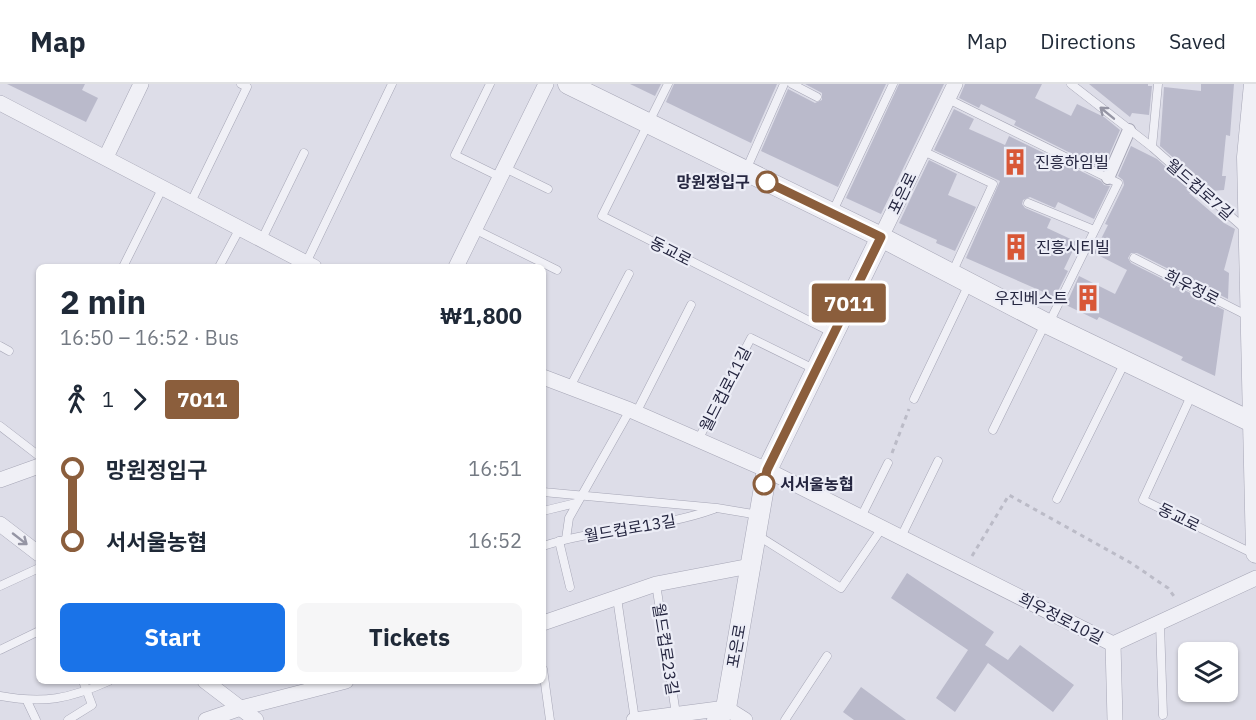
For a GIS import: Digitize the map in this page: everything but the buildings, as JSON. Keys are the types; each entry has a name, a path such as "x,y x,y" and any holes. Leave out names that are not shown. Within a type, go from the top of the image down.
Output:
{"street":[{"path":"106,157 141,84"},
{"path":"457,264 546,84"},
{"path":"568,84 588,88 648,123 881,237 1047,324 1254,420"},
{"name":"포은로","path":"722,714 767,470 955,84"},
{"path":"1254,84 1253,117 1247,157 1251,241 1250,316 1256,554"},
{"path":"0,103 308,264"},
{"path":"1108,178 1129,130"},
{"name":"월드컵로11길","path":"546,378 633,411 767,470"},
{"path":"0,480 36,467"},
{"name":"희우정로10길","path":"767,470 1113,644 1187,612 1256,578"},
{"path":"0,524 36,552"},
{"name":"월드컵로23길","path":"546,622 656,584 750,566"},
{"path":"1113,644 1115,720"},
{"path":"209,684 256,720"},
{"path":"206,720 241,708 334,684"},
{"path":"635,720 676,714 722,714 745,720"}],"lane":[{"path":"191,202 247,87 241,84"},
{"path":"310,264 392,84"},
{"path":"489,84 454,155 548,189"},
{"name":"동교로","path":"668,84 602,216 834,333"},
{"path":"745,171 784,84"},
{"path":"792,84 816,97"},
{"path":"831,213 893,84"},
{"name":"월드컵로7길","path":"1071,84 1152,147 1251,241"},
{"name":"월드컵로7길","path":"1152,147 1158,84"},
{"path":"948,99 1118,183 993,430"},
{"path":"922,151 993,184 952,273"},
{"path":"262,239 304,153"},
{"path":"124,264 163,187"},
{"path":"1028,203 1095,230"},
{"path":"221,264 240,228"},
{"path":"474,230 545,264"},
{"name":"희우정로","path":"1134,258 1250,316"},
{"path":"546,265 557,270"},
{"path":"570,387 629,274"},
{"path":"914,399 970,282"},
{"path":"570,587 563,540 568,518 633,411 691,305"},
{"name":"월드컵로11길","path":"698,440 752,338 816,370"},
{"path":"0,346 9,351"},
{"path":"1057,498 1125,361"},
{"name":"동교로","path":"1193,393 1143,501 1256,554"},
{"path":"0,426 36,454"},
{"path":"901,537 938,461"},
{"path":"861,517 888,463"},
{"path":"546,492 717,508 759,515"},
{"path":"546,510 576,503"},
{"name":"월드컵로13길","path":"546,545 563,540 693,517 717,508"},
{"path":"756,535 841,588 882,528"},
{"path":"0,586 36,569"},
{"name":"월드컵로23길","path":"656,584 676,714"},
{"path":"617,598 635,720"},
{"path":"1160,624 1163,715"},
{"path":"0,650 36,632"},
{"path":"784,720 827,656"},
{"path":"68,720 92,705 84,684"},
{"path":"0,696 27,701 60,698 86,692 103,684"},
{"path":"545,684 550,720"},
{"path":"27,701 36,720"}],"path":[{"path":"888,463 914,399"},
{"path":"964,570 1009,495 1131,562 1167,588 1187,612"}],"bus line":[{"name":"7011","path":"764,484 767,470 881,237 767,182"}],"place":[{"name":"진흥하임빌","path":"1015,162"},
{"name":"망원정입구","path":"767,182"},
{"name":"진흥시티빌","path":"1016,247"},
{"name":"우진베스트","path":"1088,298"},
{"name":"서서울농협","path":"764,484"}]}
